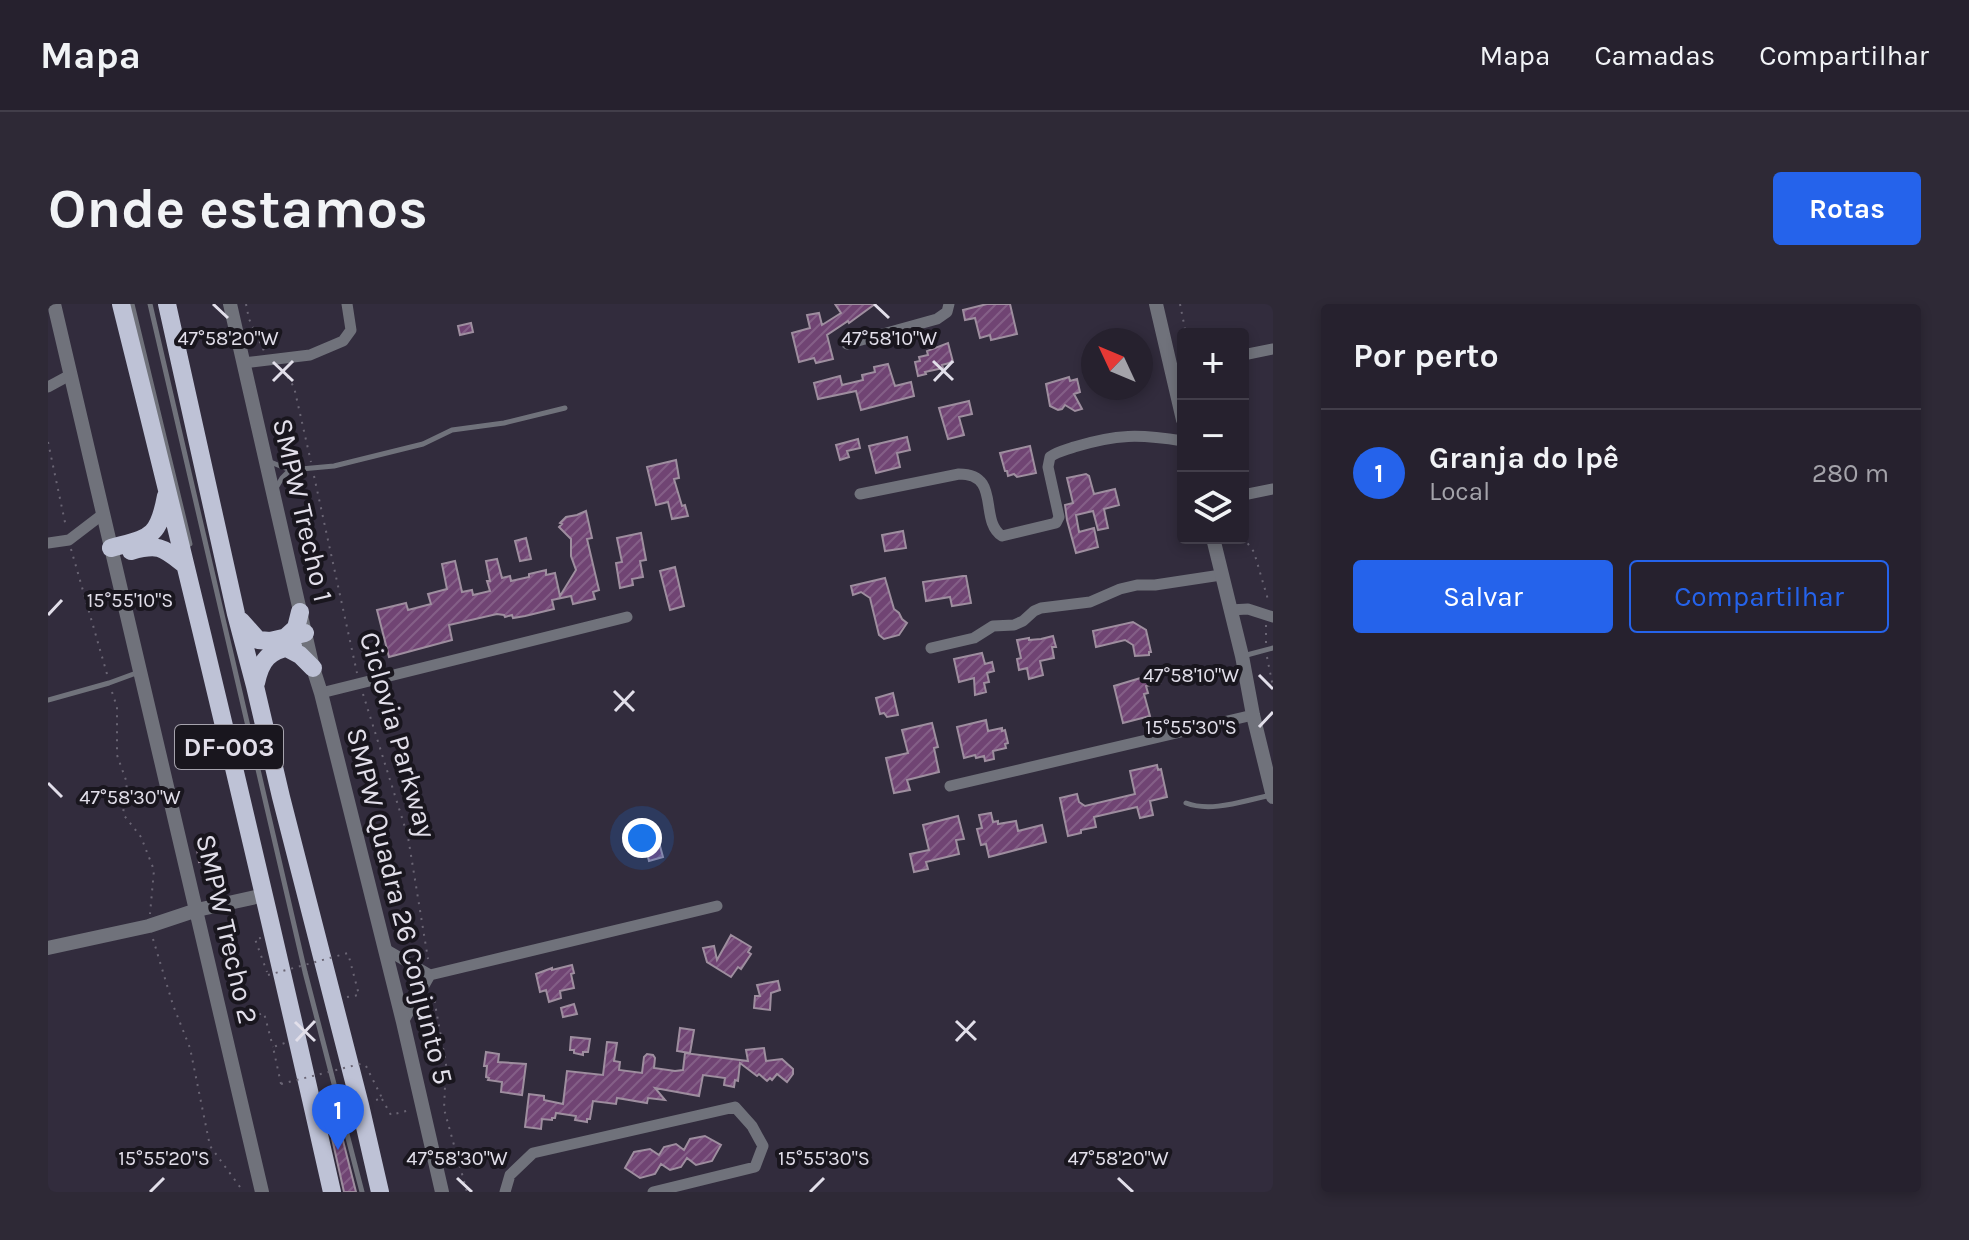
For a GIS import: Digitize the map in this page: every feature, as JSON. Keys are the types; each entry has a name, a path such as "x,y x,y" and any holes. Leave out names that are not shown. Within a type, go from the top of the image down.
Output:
{"highway":[{"name":"DF-003","path":"121,304 189,560 334,1192"},
{"name":"DF-003","path":"167,304 236,614 380,1192"},
{"path":"112,552 156,531 168,490"},
{"path":"112,552 159,547 189,560"},
{"path":"255,686 259,666 285,643 296,628 300,612"},
{"path":"236,614 258,640 285,643 306,638"},
{"path":"285,643 313,668"}],"street":[{"name":"SMPW Trecho 2","path":"54,304 262,1192"},
{"name":"SMPW Trecho 1","path":"230,304 306,638"},
{"path":"243,363 292,359 343,341 351,330 347,304"},
{"path":"847,344 937,319 947,312 949,304"},
{"path":"1156,304 1177,383"},
{"path":"1249,354 1273,349"},
{"path":"48,387 70,375"},
{"path":"860,494 959,474 972,475 983,485 994,529 1002,536 1056,523 1059,517 1048,467 1050,457 1056,453 1127,435 1177,440"},
{"path":"1249,494 1273,489"},
{"path":"48,543 69,540 103,514"},
{"path":"1214,544 1273,796"},
{"path":"931,648 974,638 993,626 1014,625 1041,608 1090,602 1137,585 1221,575"},
{"path":"1230,610 1248,609 1273,617"},
{"path":"321,693 627,617"},
{"name":"SMPW Quadra 26 Conjunto 5","path":"306,638 403,1022 442,1191"},
{"path":"950,786 1253,715"},
{"path":"48,948 149,926 197,910 265,895"},
{"path":"385,949 430,975 717,906"},
{"path":"403,1022 430,975"},
{"path":"505,1192 510,1175 533,1153 735,1107 752,1126 763,1146 755,1167 653,1192"}],"lane":[{"path":"132,304 189,560"},
{"path":"150,304 305,972 362,1192"},
{"path":"265,459 290,470 334,466 423,444 452,430 504,423 565,408"},
{"path":"273,493 290,470"},
{"path":"1242,656 1273,648"},
{"path":"48,700 140,671"},
{"path":"1186,803 1210,808 1273,796"},
{"path":"258,839 334,1192"}],"path":[{"name":"Ciclovia Parkway","path":"246,304 263,350 282,368 294,387 360,683 408,837 446,1064 444,1109 467,1192"},
{"path":"1180,304 1185,328"},
{"path":"48,442 69,540 117,707 117,755 127,783 123,814 141,837 154,870 149,926 173,1005 190,1048 210,1146 241,1192"},
{"path":"268,975 348,953 359,995 333,1000"},
{"path":"223,1025 264,1013 281,1084 364,1063 391,1115 422,1106"},
{"path":"273,1047 297,1040"},
{"path":"360,1105 382,1098"}],"building":[{"path":"835,304 875,304 827,335 833,359 816,363 814,358 799,362 792,333 810,328 807,315 819,313 822,325 841,313"},
{"path":"987,304 1010,304 1017,334 991,340 990,335 980,338 975,318 965,320 963,310"},
{"path":"471,323 473,332 460,335 458,326"},
{"path":"948,343 953,362 918,376 915,362 920,361 919,357"},
{"path":"888,364 895,386 911,382 914,396 861,410 856,391 818,399 814,383 840,376 842,385 863,380 862,375 875,372 874,367"},
{"path":"1069,377 1070,381 1077,379 1080,392 1074,394 1082,409 1075,411 1065,405 1058,410 1050,406 1046,384"},
{"path":"969,401 972,414 959,417 964,435 948,439 939,408"},
{"path":"907,437 910,450 897,453 900,467 876,473 869,446"},
{"path":"858,439 860,448 847,451 849,457 840,460 836,445"},
{"path":"1030,446 1036,473 1008,476 1000,453"},
{"path":"676,460 679,478 674,479 688,516 672,519 668,502 656,505 647,467"},
{"path":"1086,474 1094,494 1115,489 1119,505 1104,509 1108,528 1098,530 1093,511 1076,515 1079,532 1094,528 1098,547 1076,553 1065,505 1073,503 1067,478"},
{"path":"586,511 592,538 587,539 599,590 593,592 595,599 573,604 571,596 552,600 554,609 525,616 513,618 512,615 505,617 497,614 449,625 452,640 389,657 377,610 406,603 408,610 431,604 428,594 447,589 442,564 455,561 462,592 472,590 473,595 490,591 486,561 497,559 502,578 510,576 511,581 546,570 546,575 555,573 560,596 576,570 571,556 571,539 559,527 560,523 566,517"},
{"path":"903,531 906,548 885,551 882,535"},
{"path":"641,533 646,560 640,561 643,577 632,579 633,585 620,588 616,563 622,562 617,538"},
{"path":"526,538 531,559 520,561 515,541"},
{"path":"675,567 684,606 670,610 660,571"},
{"path":"966,576 971,603 952,606 950,597 926,601 923,582"},
{"path":"885,578 894,609 907,623 899,635 884,639 879,635 870,598 861,592 853,595 851,586"},
{"path":"1133,622 1146,630 1149,655 1135,656 1133,645 1125,640 1096,647 1093,631"},
{"path":"1053,636 1056,647 1052,647 1054,658 1040,661 1043,675 1029,679 1027,668 1019,670 1017,659 1021,658 1017,640"},
{"path":"982,653 985,664 992,662 994,671 987,673 989,682 984,683 986,692 975,695 974,678 959,682 954,659"},
{"path":"1157,673 1160,683 1146,686 1148,693 1144,694 1150,716 1123,723 1114,686"},
{"path":"893,693 898,715 887,717 884,713 880,714 876,698"},
{"path":"986,720 988,731 1005,730 1006,748 993,751 994,759 985,761 984,756 976,758 975,755 964,758 957,727"},
{"path":"932,723 938,747 934,748 939,772 907,780 910,790 894,793 886,758 908,753 902,730"},
{"path":"1157,765 1158,770 1161,769 1167,797 1150,801 1153,815 1140,818 1137,807 1094,817 1096,827 1068,836 1060,798 1077,794 1079,802 1085,806 1135,794 1130,771"},
{"path":"991,813 993,822 998,821 998,824 1016,821 1018,831 1042,825 1046,842 989,857 986,844 981,845 977,829 982,828 979,815"},
{"path":"958,816 964,839 956,840 959,854 926,862 928,869 914,872 910,854 929,850 923,825"},
{"path":"660,846 663,857 649,861 646,849"},
{"path":"208,847 211,860 199,862 197,849"},
{"path":"731,935 751,947 748,952 751,954 731,977 707,962 703,948 714,946 717,960"},
{"path":"572,965 574,988 560,991 561,998 549,1002 546,990 540,992 536,974"},
{"path":"778,981 780,990 771,993 770,1010 754,1008 755,996 760,996 757,985"},
{"path":"574,1004 577,1014 563,1017 561,1008"},
{"path":"680,1028 694,1030 690,1053 677,1051"},
{"path":"571,1037 590,1039 588,1052 583,1052 583,1055 570,1050"},
{"path":"607,1042 617,1043 614,1061 620,1062 619,1070 642,1073 647,1054 655,1058 654,1068 675,1071 683,1070 685,1053 748,1061 746,1050 764,1048 766,1061 782,1059 793,1069 793,1074 787,1082 777,1074 767,1081 740,1063 738,1081 735,1080 734,1087 724,1085 725,1078 703,1075 699,1096 655,1088 665,1100 648,1098 647,1103 617,1098 616,1104 593,1101 587,1122 575,1120 576,1116 556,1113 552,1120 542,1119 541,1129 525,1127 529,1094 563,1104 567,1071 603,1075"},
{"path":"486,1052 499,1054 498,1062 526,1064 522,1095 501,1092 502,1082 488,1080 487,1066 484,1066"},
{"path":"334,1105 356,1192 344,1192 325,1107"},
{"path":"705,1136 721,1145 712,1161 696,1165 687,1158 681,1167 670,1170 661,1164 655,1174 640,1178 625,1168 634,1152 650,1149 659,1155 664,1147 676,1144 684,1150 690,1139"}],"place":[{"name":"Granja do Ipê","path":"338,1150"}]}
